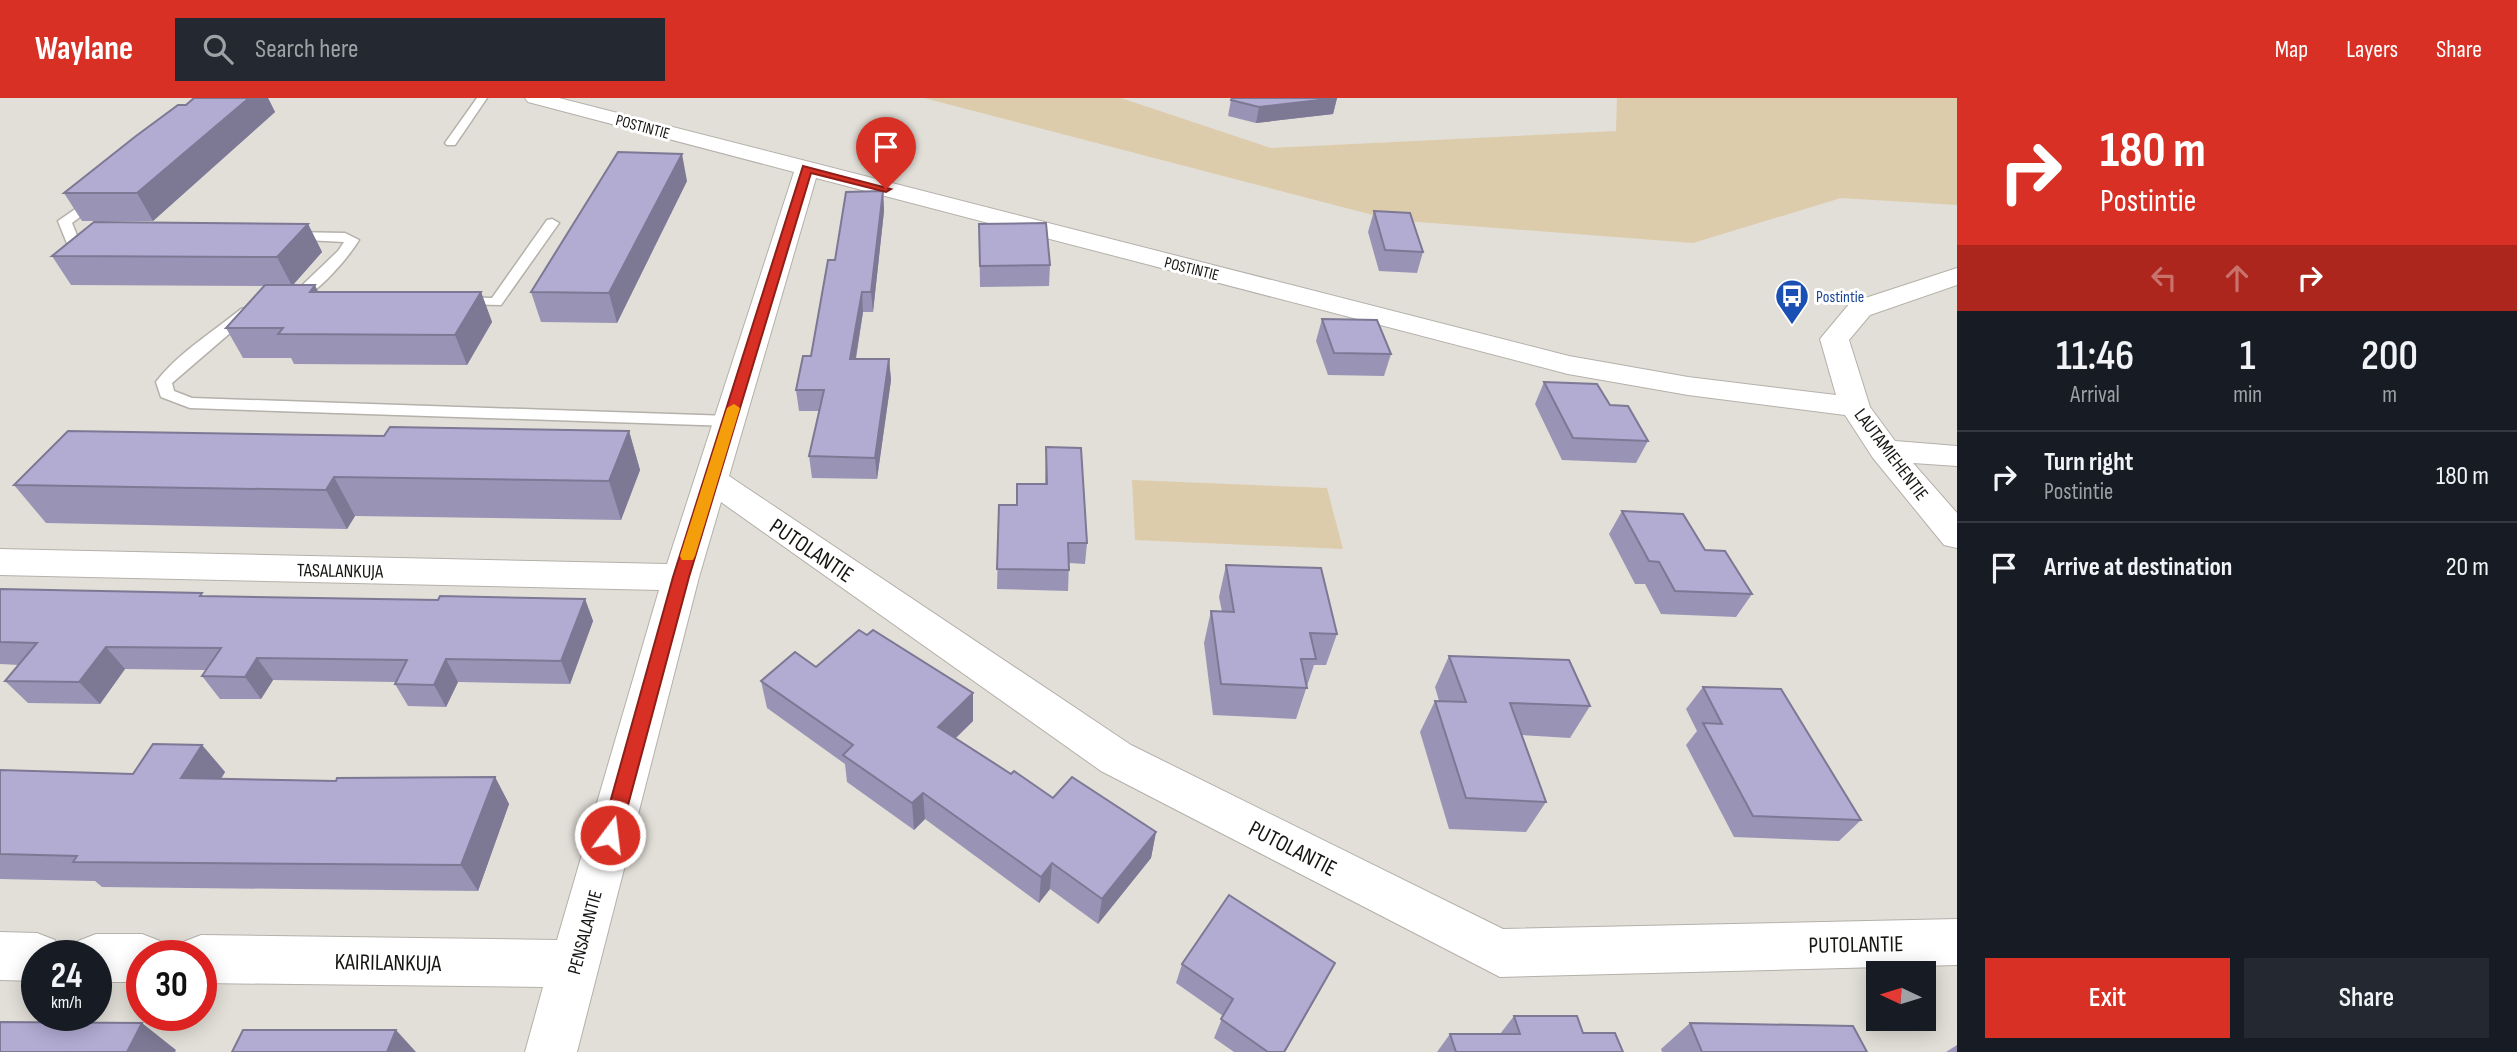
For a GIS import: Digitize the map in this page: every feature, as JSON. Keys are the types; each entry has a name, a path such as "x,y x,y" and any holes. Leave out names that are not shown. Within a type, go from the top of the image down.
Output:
{"street":[{"name":"POSTINTIE","path":"536,98 1568,365 1688,386 1855,407"},
{"name":"PENSALANTIE","path":"551,1052 681,577 807,169"},
{"name":"LAUTAMIEHENTIE","path":"1957,276 1860,309 1834,339 1855,407 1885,451 1957,536"},
{"path":"1885,451 1957,456"},
{"name":"PUTOLANTIE","path":"712,480 1116,758 1500,953 1957,942"},
{"name":"TASALANKUJA","path":"0,562 681,577"},
{"path":"0,956 21,957"},
{"name":"KAIRILANKUJA","path":"217,959 575,964"}],"lane":[{"path":"451,144 482,98"},
{"path":"107,191 77,215 65,220 75,248 111,238"},
{"path":"443,300 496,302 552,223"},
{"path":"269,236 335,236 352,240 343,254 298,297"},
{"path":"325,298 298,297 250,309 178,367 164,382 164,389 167,394 190,403 730,421"}],"shaded area":[{"path":"924,98 1121,98 1271,148 1616,131 1617,98 1957,98 1957,205 1841,198 1693,243 1392,220"},
{"path":"1132,480 1327,488 1343,549 1135,540"}],"building":[{"path":"194,98 249,98 137,193 64,193 178,105 186,105"},
{"path":"1337,98 1259,107 1231,100"},
{"path":"618,152 682,154 609,293 531,292"},
{"path":"883,191 871,292 862,292 850,359 889,359 875,458 809,456 824,390 796,390 803,356 811,356 828,260 835,260 846,192"},
{"path":"1374,211 1410,213 1423,252 1385,250"},
{"path":"94,222 308,224 277,257 52,256"},
{"path":"1046,223 1050,265 980,266 979,224"},
{"path":"265,285 315,285 310,292 481,292 455,335 278,334 283,328 226,328"},
{"path":"1322,319 1377,320 1391,354 1334,353"},
{"path":"1544,382 1597,384 1610,405 1628,406 1648,441 1573,438"},
{"path":"390,427 629,431 609,481 334,477 326,490 14,485 68,431 384,436"},
{"path":"1046,447 1081,448 1087,543 1068,543 1069,570 997,569 999,505 1017,505 1017,484 1047,484"},
{"path":"1622,511 1683,514 1705,550 1725,551 1752,594 1675,591 1659,562 1649,561"},
{"path":"1226,565 1321,568 1337,634 1310,633 1316,659 1301,659 1307,688 1221,684 1211,611 1234,612"},
{"path":"0,589 202,593 200,596 438,600 440,596 585,599 561,661 446,659 434,685 395,684 407,660 257,658 245,677 202,676 221,648 106,647 79,682 5,681 37,643 0,642"},
{"path":"859,630 867,635 873,630 973,693 938,727 1011,774 1014,771 1053,798 1072,777 1156,832 1102,899 1052,863 1041,877 923,793 912,803 843,755 853,745 761,681 795,652 816,667"},
{"path":"1449,656 1569,660 1590,706 1510,703 1546,802 1466,798 1435,701 1466,702"},
{"path":"1703,687 1781,689 1861,820 1753,816 1703,723 1722,724"},
{"path":"153,744 202,745 181,778 336,781 337,778 495,777 461,865 73,862 77,856 0,854 0,770 133,774"},
{"path":"1229,895 1335,963 1284,1052 1268,1052 1221,1019 1233,999 1182,964"},
{"path":"1514,1016 1577,1016 1583,1033 1615,1033 1623,1052 1456,1052 1450,1034 1520,1034"},
{"path":"0,1022 21,1022 21,1031 112,1031 112,1023 126,1023 126,1031 138,1031 127,1052 0,1052"},
{"path":"1690,1023 1853,1026 1867,1052 1702,1052"},
{"path":"243,1030 396,1030 387,1052 232,1052"}],"slow traffic":[{"path":"688,556 734,408"}],"place":[{"name":"Postintie","path":"1792,326"}],"route":[{"path":"610,835 681,577 807,169 886,189"}]}
